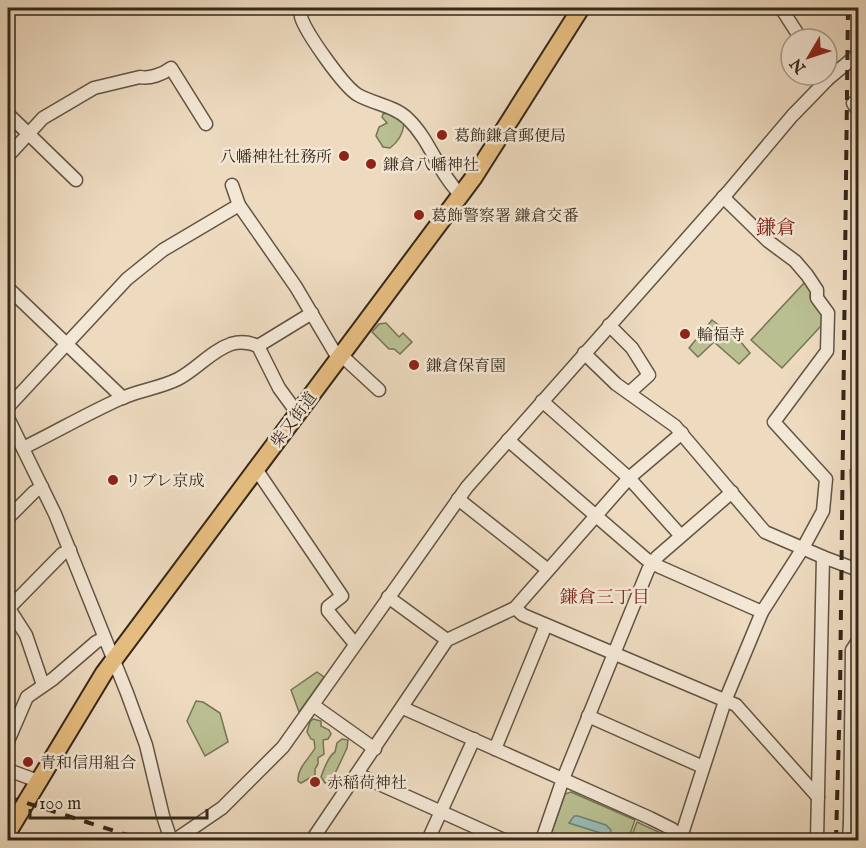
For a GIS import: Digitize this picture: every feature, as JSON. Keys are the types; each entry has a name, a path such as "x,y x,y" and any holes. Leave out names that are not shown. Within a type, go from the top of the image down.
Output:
{"main road":[{"name":"柴又街道","path":"8,832 113,660 461,195 581,8"}],"street":[{"path":"301,8 301,17 310,33 345,84 357,95 408,118 427,142 437,165 461,195"},
{"path":"781,8 793,27"},
{"path":"839,68 858,54"},
{"path":"8,156 43,118 94,88 140,77 145,78 171,68 206,124"},
{"path":"8,421 42,487 70,550 143,737 179,840 222,808 283,747 458,499 584,352 818,87"},
{"path":"8,114 76,180"},
{"path":"232,186 239,205 291,279 335,353 379,390"},
{"path":"402,708 650,818 672,829 682,839 724,701 762,612 803,548 823,511 826,479 774,422 827,351 828,313 817,297 817,290 795,261 768,241 723,197"},
{"path":"8,407 124,282 163,249 239,205"},
{"path":"8,288 123,398"},
{"path":"23,448 123,398 180,378 230,344 239,342 258,346 312,313"},
{"path":"609,325 632,348 649,375 629,393"},
{"path":"258,346 279,388 298,414"},
{"path":"584,352 616,384 675,426 765,532 858,570"},
{"path":"542,401 629,478 681,536"},
{"path":"312,840 447,640 515,608 629,478 681,433"},
{"path":"508,440 652,563 762,612"},
{"path":"256,469 342,596 328,607 328,611 355,644"},
{"path":"8,518 42,487"},
{"path":"542,840 588,716 652,563 732,492"},
{"path":"458,499 548,570"},
{"path":"44,685 26,635 8,608 62,554 70,550"},
{"path":"818,840 822,557"},
{"path":"388,597 447,640"},
{"path":"515,608 523,615 736,705 818,797"},
{"path":"495,749 546,624"},
{"path":"8,741 27,697 104,638"},
{"path":"849,840 854,819 852,650 858,641"},
{"path":"313,705 375,748"},
{"path":"588,716 703,767"},
{"path":"428,840 474,739"},
{"path":"8,770 38,781"},
{"path":"357,774 504,840"}],"green space":[{"path":"387,113 395,116 404,124 400,137 390,148 383,147 376,136 379,127 387,123 382,117"},
{"path":"805,282 811,291 810,297 822,313 821,326 782,368 751,340"},
{"path":"712,320 740,341 750,353 739,364 714,342 698,357 689,348"},
{"path":"386,323 399,337 403,333 412,342 400,354 394,349 389,349 372,332 379,324"},
{"path":"856,467 858,471 858,559 853,556 850,470"},
{"path":"317,672 324,677 299,712 291,690"},
{"path":"196,701 203,702 220,713 228,742 205,756 187,721"},
{"path":"313,719 321,721 321,726 329,730 331,734 328,739 323,740 324,754 318,758 315,775 301,783 298,781 299,772 315,748 314,740 307,732"},
{"path":"342,739 348,740 347,748 332,780 325,783 321,777 323,770 335,752 337,743"},
{"path":"571,792 635,820 628,840 549,840 565,794"},
{"path":"637,822 663,834 668,840 630,840"}],"water":[{"path":"574,816 606,825 611,830 610,836 569,823"}],"railway":[{"path":"836,840 840,694 848,8"},
{"path":"8,797 143,840"}],"place":[{"name":"葛飾鎌倉郵便局","path":"442,135"},
{"name":"八幡神社社務所","path":"344,156"},
{"name":"鎌倉八幡神社","path":"371,164"},
{"name":"葛飾警察署 鎌倉交番","path":"419,215"},
{"name":"輪福寺","path":"685,334"},
{"name":"鎌倉保育園","path":"414,365"},
{"name":"リブレ京成","path":"113,480"},
{"name":"青和信用組合","path":"28,762"},
{"name":"赤稲荷神社","path":"315,782"}],"district":[{"name":"鎌倉","path":"776,227"},
{"name":"鎌倉三丁目","path":"605,597"}]}
